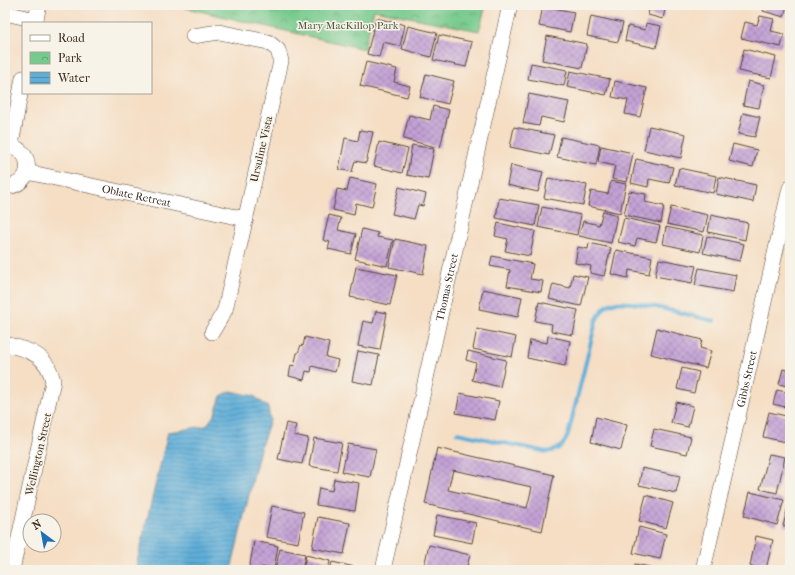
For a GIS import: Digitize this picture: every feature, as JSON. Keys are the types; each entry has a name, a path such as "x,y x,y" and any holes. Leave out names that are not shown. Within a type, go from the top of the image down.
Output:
{"street":[{"name":"Thomas Street","path":"383,570 510,5"},
{"path":"5,13 36,16"},
{"name":"Ursuline Vista","path":"193,36 219,32 268,42 278,50 281,61 225,310 212,332"},
{"path":"7,189 21,181 27,172 28,166 21,150 8,145 22,82"},
{"name":"Oblate Retreat","path":"27,172 246,219"},
{"name":"Gibbs Street","path":"703,570 790,188"},
{"name":"Wellington Street","path":"5,344 35,353 45,362 51,372 53,381 12,570"}],"green space":[{"name":"Mary MacKillop Park","path":"173,5 486,5 479,31 374,10 364,49"}],"water":[{"path":"231,391 254,396 268,407 270,420 260,449 231,570 135,570 168,432 206,426 215,414 221,396"}],"building":[{"path":"635,5 666,5 663,19 648,15 649,9"},
{"path":"765,5 787,5 784,17 763,11"},
{"path":"543,6 574,12 570,32 539,26"},
{"path":"591,16 623,23 618,42 587,36"},
{"path":"760,16 774,19 771,31 784,34 781,47 741,38 745,22 757,25"},
{"path":"376,18 405,25 400,46 383,42 379,57 367,54"},
{"path":"646,23 661,26 656,48 625,41 628,26 645,30"},
{"path":"408,26 437,33 431,57 402,49"},
{"path":"439,35 472,42 466,67 433,60"},
{"path":"547,36 587,44 582,68 542,60"},
{"path":"744,49 776,57 771,78 739,71"},
{"path":"366,62 397,69 394,82 410,86 407,97 360,86"},
{"path":"531,63 567,70 564,86 528,79"},
{"path":"570,71 610,79 606,95 567,87"},
{"path":"426,74 454,81 448,104 420,97"},
{"path":"615,81 647,88 640,117 625,114 628,100 612,97"},
{"path":"748,81 764,85 759,108 743,105"},
{"path":"529,94 569,102 564,122 541,117 539,126 523,123"},
{"path":"433,106 449,110 440,148 403,139 409,115 430,120"},
{"path":"743,113 760,117 755,137 738,134"},
{"path":"649,126 686,134 681,158 644,150"},
{"path":"514,127 554,135 549,155 510,147"},
{"path":"360,130 373,132 366,163 355,161 352,172 339,169 345,138 358,141"},
{"path":"561,137 600,145 596,165 557,157"},
{"path":"379,142 408,149 402,173 374,166"},
{"path":"733,144 757,150 753,167 729,161"},
{"path":"412,145 434,149 428,179 407,175"},
{"path":"601,146 633,153 627,182 612,179 615,166 598,162"},
{"path":"636,159 673,167 669,183 649,179 648,187 631,183"},
{"path":"511,165 543,172 538,192 507,185"},
{"path":"679,168 716,176 713,193 675,185"},
{"path":"719,177 756,185 753,202 716,194"},
{"path":"350,178 377,184 372,207 356,203 354,215 333,210 337,189 347,191"},
{"path":"548,178 587,185 583,205 544,198"},
{"path":"611,181 626,184 620,213 588,206 591,191 608,194"},
{"path":"399,187 426,194 423,206 418,205 414,219 392,214"},
{"path":"629,191 646,194 645,202 664,206 661,223 624,215"},
{"path":"499,198 539,205 535,226 496,218"},
{"path":"542,207 581,215 577,235 538,227"},
{"path":"671,207 708,215 704,232 667,224"},
{"path":"603,211 617,215 611,243 579,236 583,221 599,225"},
{"path":"329,215 341,218 338,230 356,234 351,254 328,249 330,242 323,240"},
{"path":"711,215 748,223 745,240 708,232"},
{"path":"624,218 660,226 656,242 637,238 635,246 618,242"},
{"path":"498,223 535,231 530,256 505,251 508,239 495,236"},
{"path":"666,227 703,235 700,252 663,244"},
{"path":"362,229 378,233 377,237 393,240 387,266 355,259"},
{"path":"707,236 744,244 740,261 703,253"},
{"path":"395,239 428,246 423,274 389,267"},
{"path":"589,243 611,248 604,276 590,273 591,266 575,263 578,247 588,249"},
{"path":"616,250 652,257 649,274 629,270 628,278 611,274"},
{"path":"492,256 533,264 530,279 543,281 541,292 507,286 510,270 490,266"},
{"path":"659,259 696,266 692,283 655,276"},
{"path":"356,267 397,275 390,305 350,297"},
{"path":"699,268 736,275 733,292 695,285"},
{"path":"573,274 588,277 581,306 549,299 553,284 570,288"},
{"path":"483,289 522,297 518,317 479,309"},
{"path":"539,302 578,310 573,335 551,331 552,324 535,321"},
{"path":"376,311 387,313 380,350 358,346 363,321 373,323"},
{"path":"657,328 702,340 700,348 711,351 706,368 651,354"},
{"path":"477,329 516,337 512,357 473,349"},
{"path":"548,336 570,341 565,366 527,358 530,340 547,343"},
{"path":"305,337 329,343 326,357 338,360 335,372 312,366 311,372 306,371 304,380 289,376 291,365 294,366 297,353 301,345 303,346"},
{"path":"358,351 379,355 373,385 352,381"},
{"path":"468,351 506,360 500,387 472,380 476,363 466,360"},
{"path":"682,368 699,372 694,393 677,389"},
{"path":"783,369 790,371 790,387 779,384"},
{"path":"777,390 790,393 790,408 773,404"},
{"path":"460,393 499,401 495,420 456,413"},
{"path":"676,402 693,406 688,427 671,423"},
{"path":"769,412 790,417 790,443 763,437"},
{"path":"596,417 627,425 621,450 591,442"},
{"path":"286,423 296,425 294,435 308,438 302,464 278,459"},
{"path":"654,429 691,437 687,454 650,446"},
{"path":"314,438 342,443 337,471 309,466"},
{"path":"348,444 376,449 370,477 342,472"},
{"path":"437,448 554,475 542,531 425,504","holes":["453,470 532,487 527,508 448,490"]},
{"path":"769,454 785,457 777,493 760,489"},
{"path":"642,468 680,476 676,493 639,485"},
{"path":"334,479 359,483 355,511 316,505 319,488 332,491"},
{"path":"750,492 784,500 777,525 744,516"},
{"path":"646,495 673,503 666,528 639,521"},
{"path":"790,500 790,527 783,526"},
{"path":"272,506 304,512 298,543 266,537"},
{"path":"437,515 476,523 472,543 433,535"},
{"path":"318,517 350,523 344,554 312,548"},
{"path":"639,527 666,534 660,559 633,553"},
{"path":"756,536 773,540 766,569 750,566"},
{"path":"254,541 278,546 274,569 262,567 261,570 249,570"},
{"path":"429,545 470,555 466,570 423,570"},
{"path":"280,549 305,554 302,570 275,570"},
{"path":"306,555 330,561 328,570 303,570"},
{"path":"332,562 360,568 359,570 330,570"},
{"path":"635,564 650,567 649,570 633,570"}],"waterway":[{"path":"457,433 547,452 562,445 569,431 596,321 603,309 610,304 631,303 645,305 714,321"}]}
